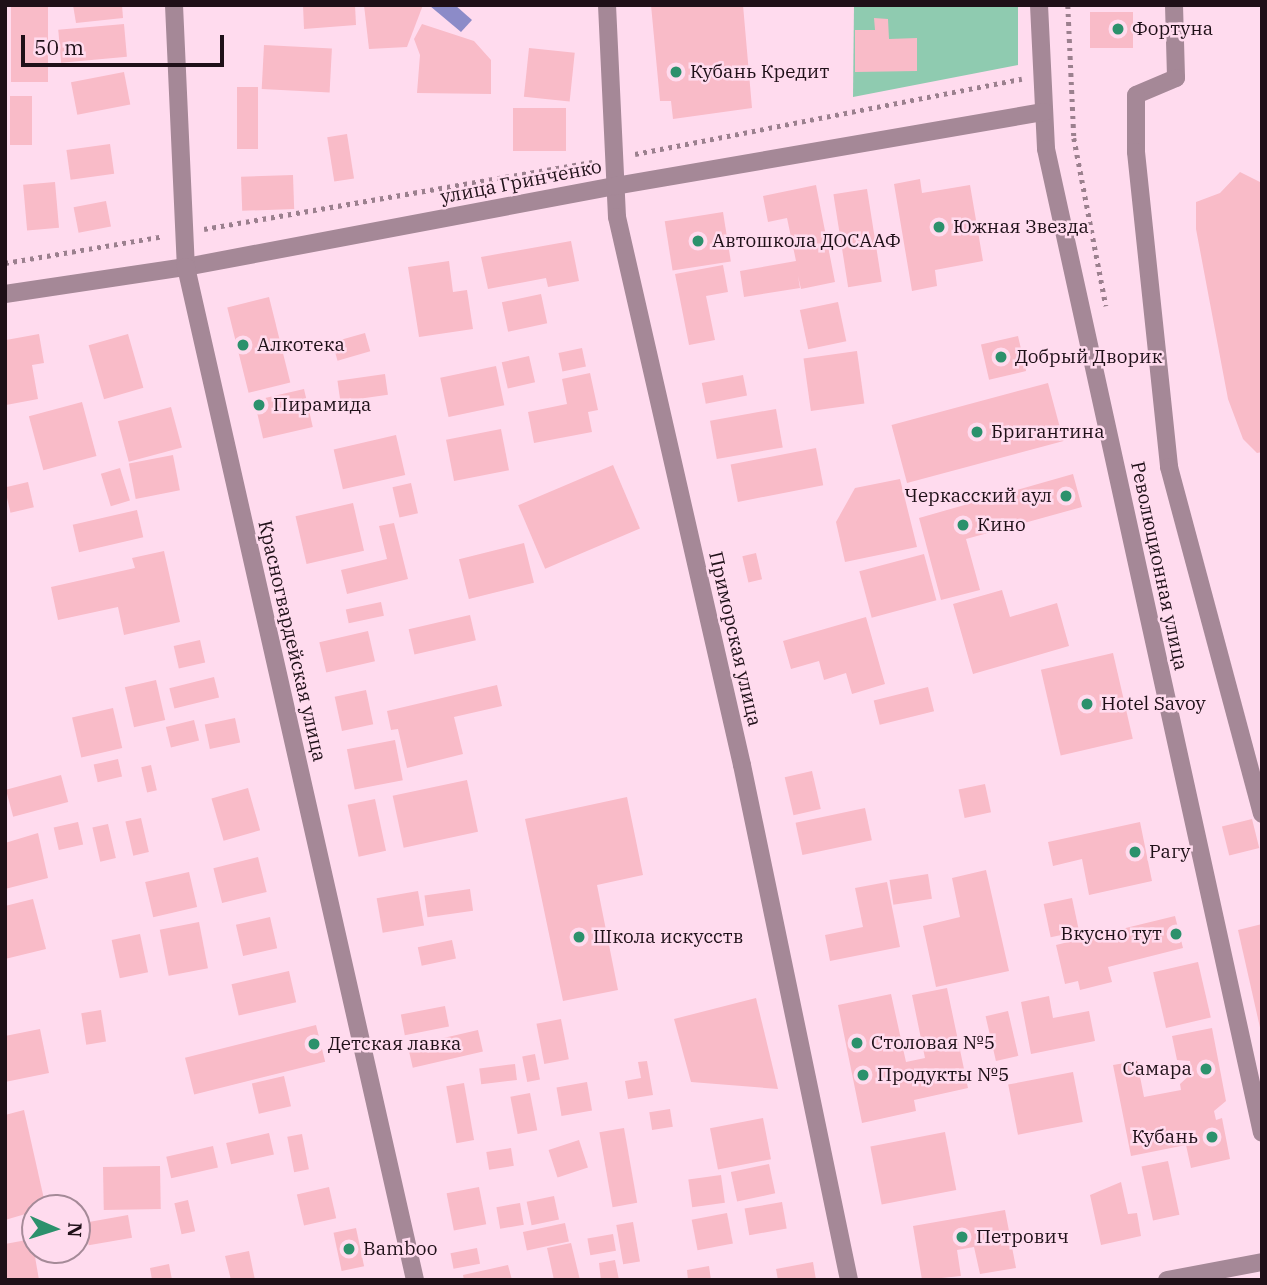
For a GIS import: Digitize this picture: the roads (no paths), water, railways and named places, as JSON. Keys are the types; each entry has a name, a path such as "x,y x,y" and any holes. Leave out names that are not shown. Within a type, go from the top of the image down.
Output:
{"street":[{"name":"Красногвардейская улица","path":"174,5 186,267 415,1280"},
{"name":"Приморская улица","path":"607,5 617,217 742,765 849,1280"},
{"name":"Революционная улица","path":"1039,5 1040,76 1046,149 1262,1133"},
{"name":"Революционная улица","path":"1174,5 1176,78 1136,95 1136,152 1169,467 1262,814"},
{"name":"улица Гринченко","path":"5,294 186,267 615,186 1044,112"},
{"path":"1167,1280 1262,1262"}],"water":[{"path":"455,5 472,20 461,32 430,6"}],"place":[{"name":"Фортуна","path":"1118,29"},
{"name":"Кубань Кредит","path":"676,72"},
{"name":"Южная Звезда","path":"939,227"},
{"name":"Автошкола ДОСААФ","path":"698,241"},
{"name":"Алкотека","path":"243,345"},
{"name":"Добрый Дворик","path":"1001,357"},
{"name":"Пирамида","path":"259,405"},
{"name":"Бригантина","path":"977,432"},
{"name":"Черкасский аул","path":"1066,496"},
{"name":"Кино","path":"963,525"},
{"name":"Hotel Savoy","path":"1087,704"},
{"name":"Рагу","path":"1135,852"},
{"name":"Вкусно тут","path":"1176,934"},
{"name":"Школа искусств","path":"579,937"},
{"name":"Столовая №5","path":"857,1043"},
{"name":"Детская лавка","path":"314,1044"},
{"name":"Самара","path":"1206,1069"},
{"name":"Продукты №5","path":"863,1075"},
{"name":"Кубань","path":"1212,1137"},
{"name":"Петрович","path":"962,1237"},
{"name":"Bamboo","path":"349,1249"}]}
